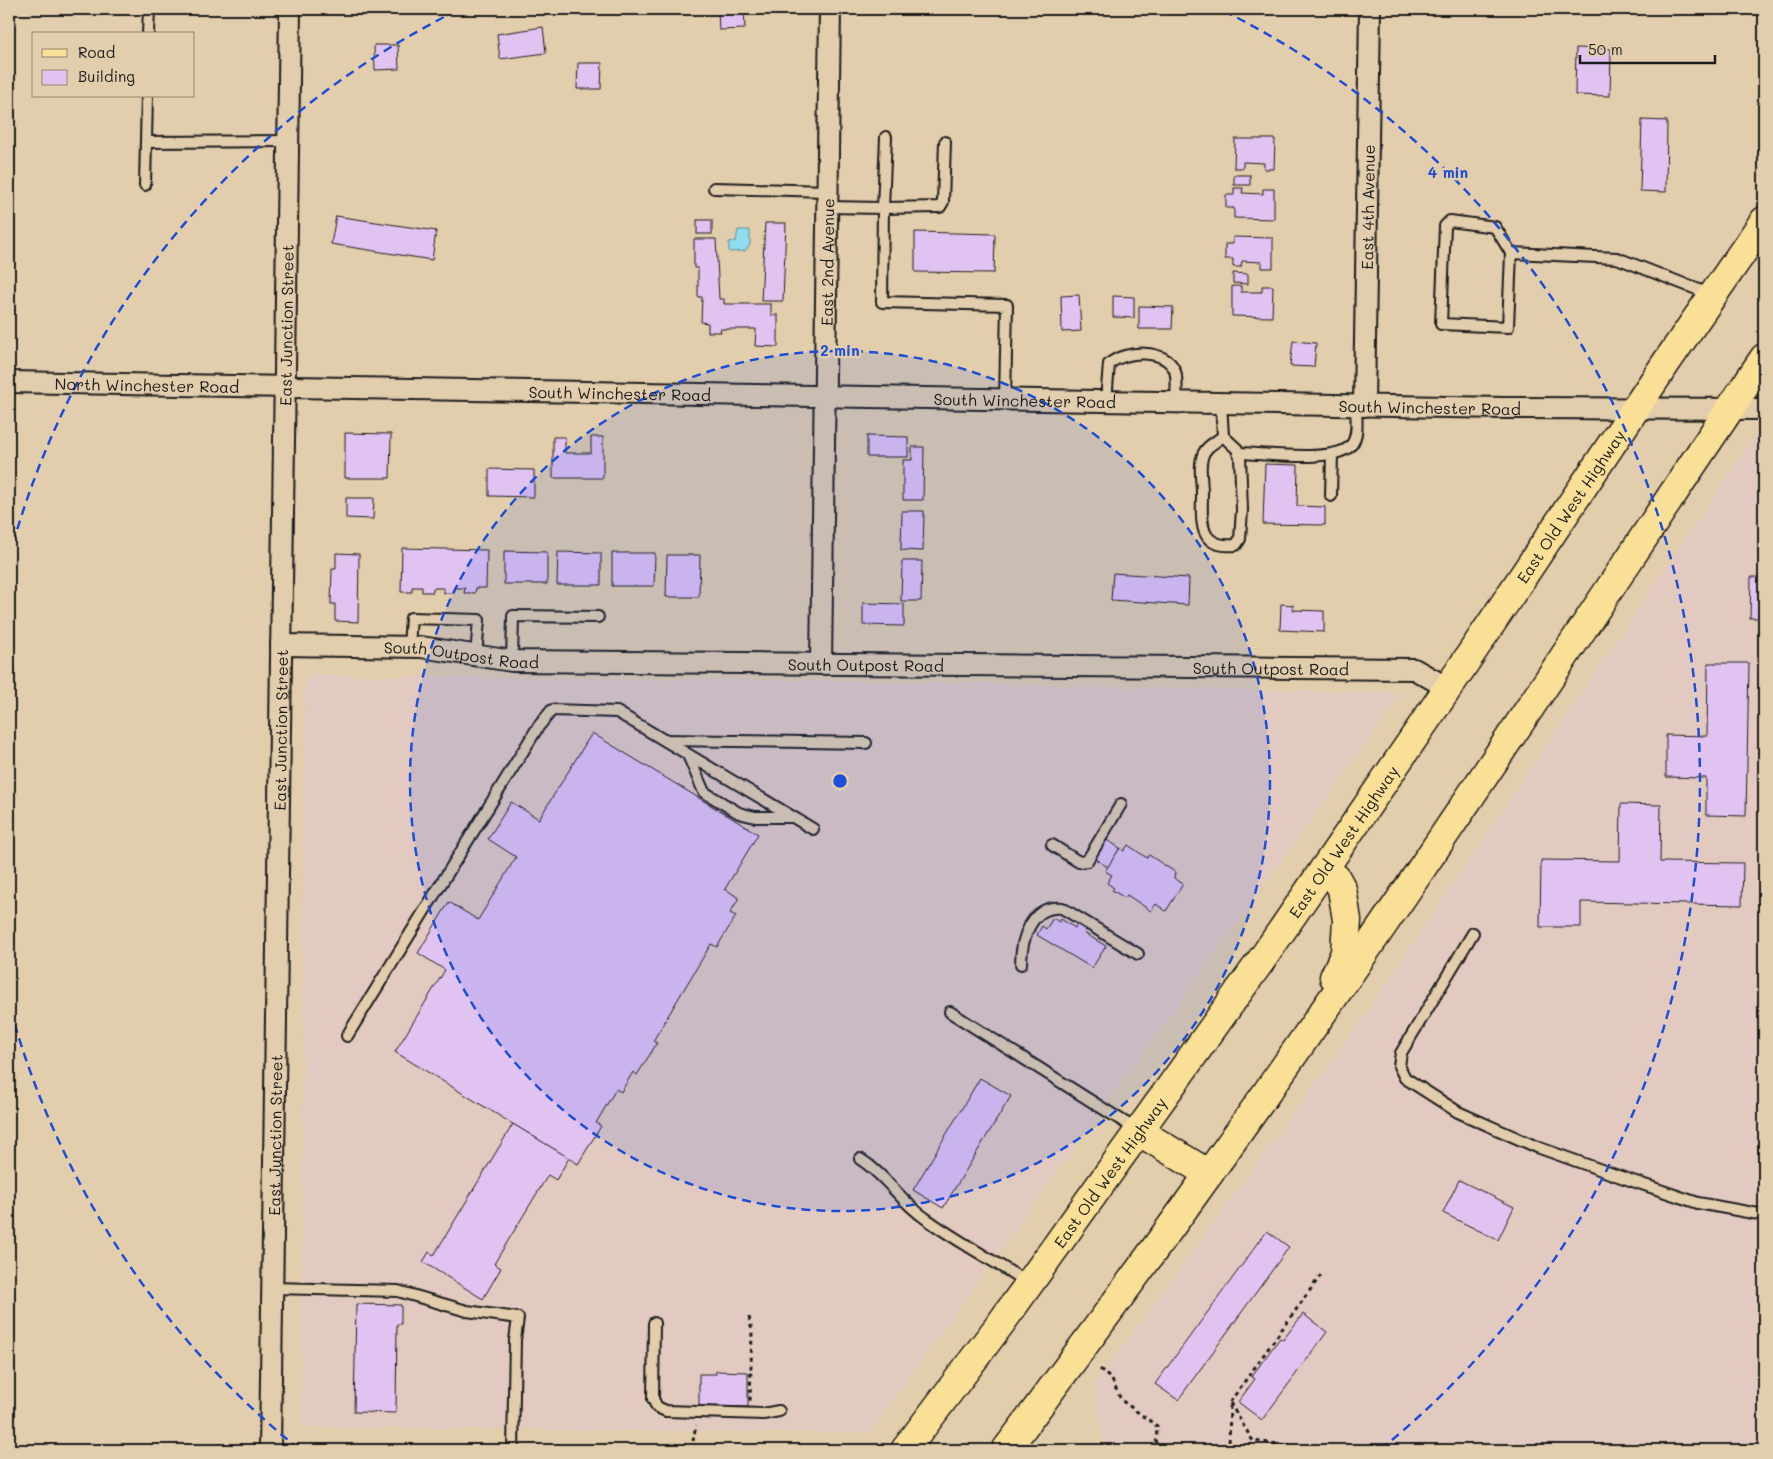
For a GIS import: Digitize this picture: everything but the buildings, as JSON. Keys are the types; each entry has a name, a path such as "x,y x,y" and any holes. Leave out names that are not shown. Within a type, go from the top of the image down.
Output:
{"main road":[{"name":"East Old West Highway","path":"905,1450 1029,1284 1324,869 1448,688 1635,408 1764,221"},
{"path":"1006,1450 1209,1174 1475,789 1764,358"},
{"path":"1313,1024 1344,953 1347,937 1347,920 1342,889 1336,878 1324,869"},
{"path":"1138,1131 1209,1174"}],"street":[{"name":"East Junction Street","path":"270,1450 290,9"},
{"name":"East 2nd Avenue","path":"821,664 830,9"},
{"name":"East 4th Avenue","path":"1360,406 1370,9"},
{"name":"North Winchester Road","path":"9,382 285,386"},
{"name":"South Winchester Road","path":"285,386 1360,406 1764,409"},
{"name":"South Outpost Road","path":"281,645 409,646 512,661 1414,669 1448,688"}],"lane":[{"path":"148,32 149,9"},
{"path":"145,185 147,98"},
{"path":"886,137 882,302 1007,305 1005,399"},
{"path":"146,142 289,142"},
{"path":"714,188 828,199 883,208 940,207 943,202 945,142"},
{"path":"1450,221 1495,227 1511,253 1508,326 1441,324 1446,226 1450,221"},
{"path":"1511,253 1617,258 1713,295"},
{"path":"1106,401 1110,364 1116,358 1145,354 1167,361 1175,370 1176,402"},
{"path":"1221,403 1223,436 1238,453 1242,510 1240,539 1236,545 1217,544 1209,539 1202,524 1202,458 1207,448 1223,436"},
{"path":"1238,453 1332,454 1343,452 1352,444 1360,406"},
{"path":"1331,496 1332,454"},
{"path":"512,661 513,616 598,618"},
{"path":"409,646 411,618 479,620 476,655"},
{"path":"347,1036 538,727 552,710 616,712 813,829"},
{"path":"664,740 866,743"},
{"path":"688,754 704,792 739,813 755,817 793,817"},
{"path":"1052,845 1079,862 1087,861 1121,804"},
{"path":"1022,964 1023,938 1037,915 1054,907 1062,908 1138,954"},
{"path":"1473,933 1401,1052 1399,1066 1405,1078 1458,1112 1537,1147 1698,1202 1764,1215"},
{"path":"950,1012 1138,1131"},
{"path":"860,1159 873,1167 897,1194 924,1218 1029,1284"},
{"path":"272,1288 398,1291 476,1313 518,1318 515,1340 513,1450"},
{"path":"654,1322 653,1399 657,1407 666,1411 750,1414 779,1411"}],"path":[{"path":"1229,1450 1230,1402 1324,1272"},
{"path":"749,1317 752,1331 750,1414"},
{"path":"1100,1369 1112,1380 1122,1400 1157,1426 1156,1450"},
{"path":"1230,1402 1254,1440 1296,1446 1296,1450"},
{"path":"693,1441 696,1424 705,1424"}],"shaded area":[{"path":"1758,430 1764,431 1764,1450 1181,1450 1104,1445 1094,1385 1360,1022"},
{"path":"305,675 924,682 1403,693 869,1433 301,1427"}],"water":[{"path":"738,230 750,230 750,245 745,251 729,252 729,242 736,241"}]}
